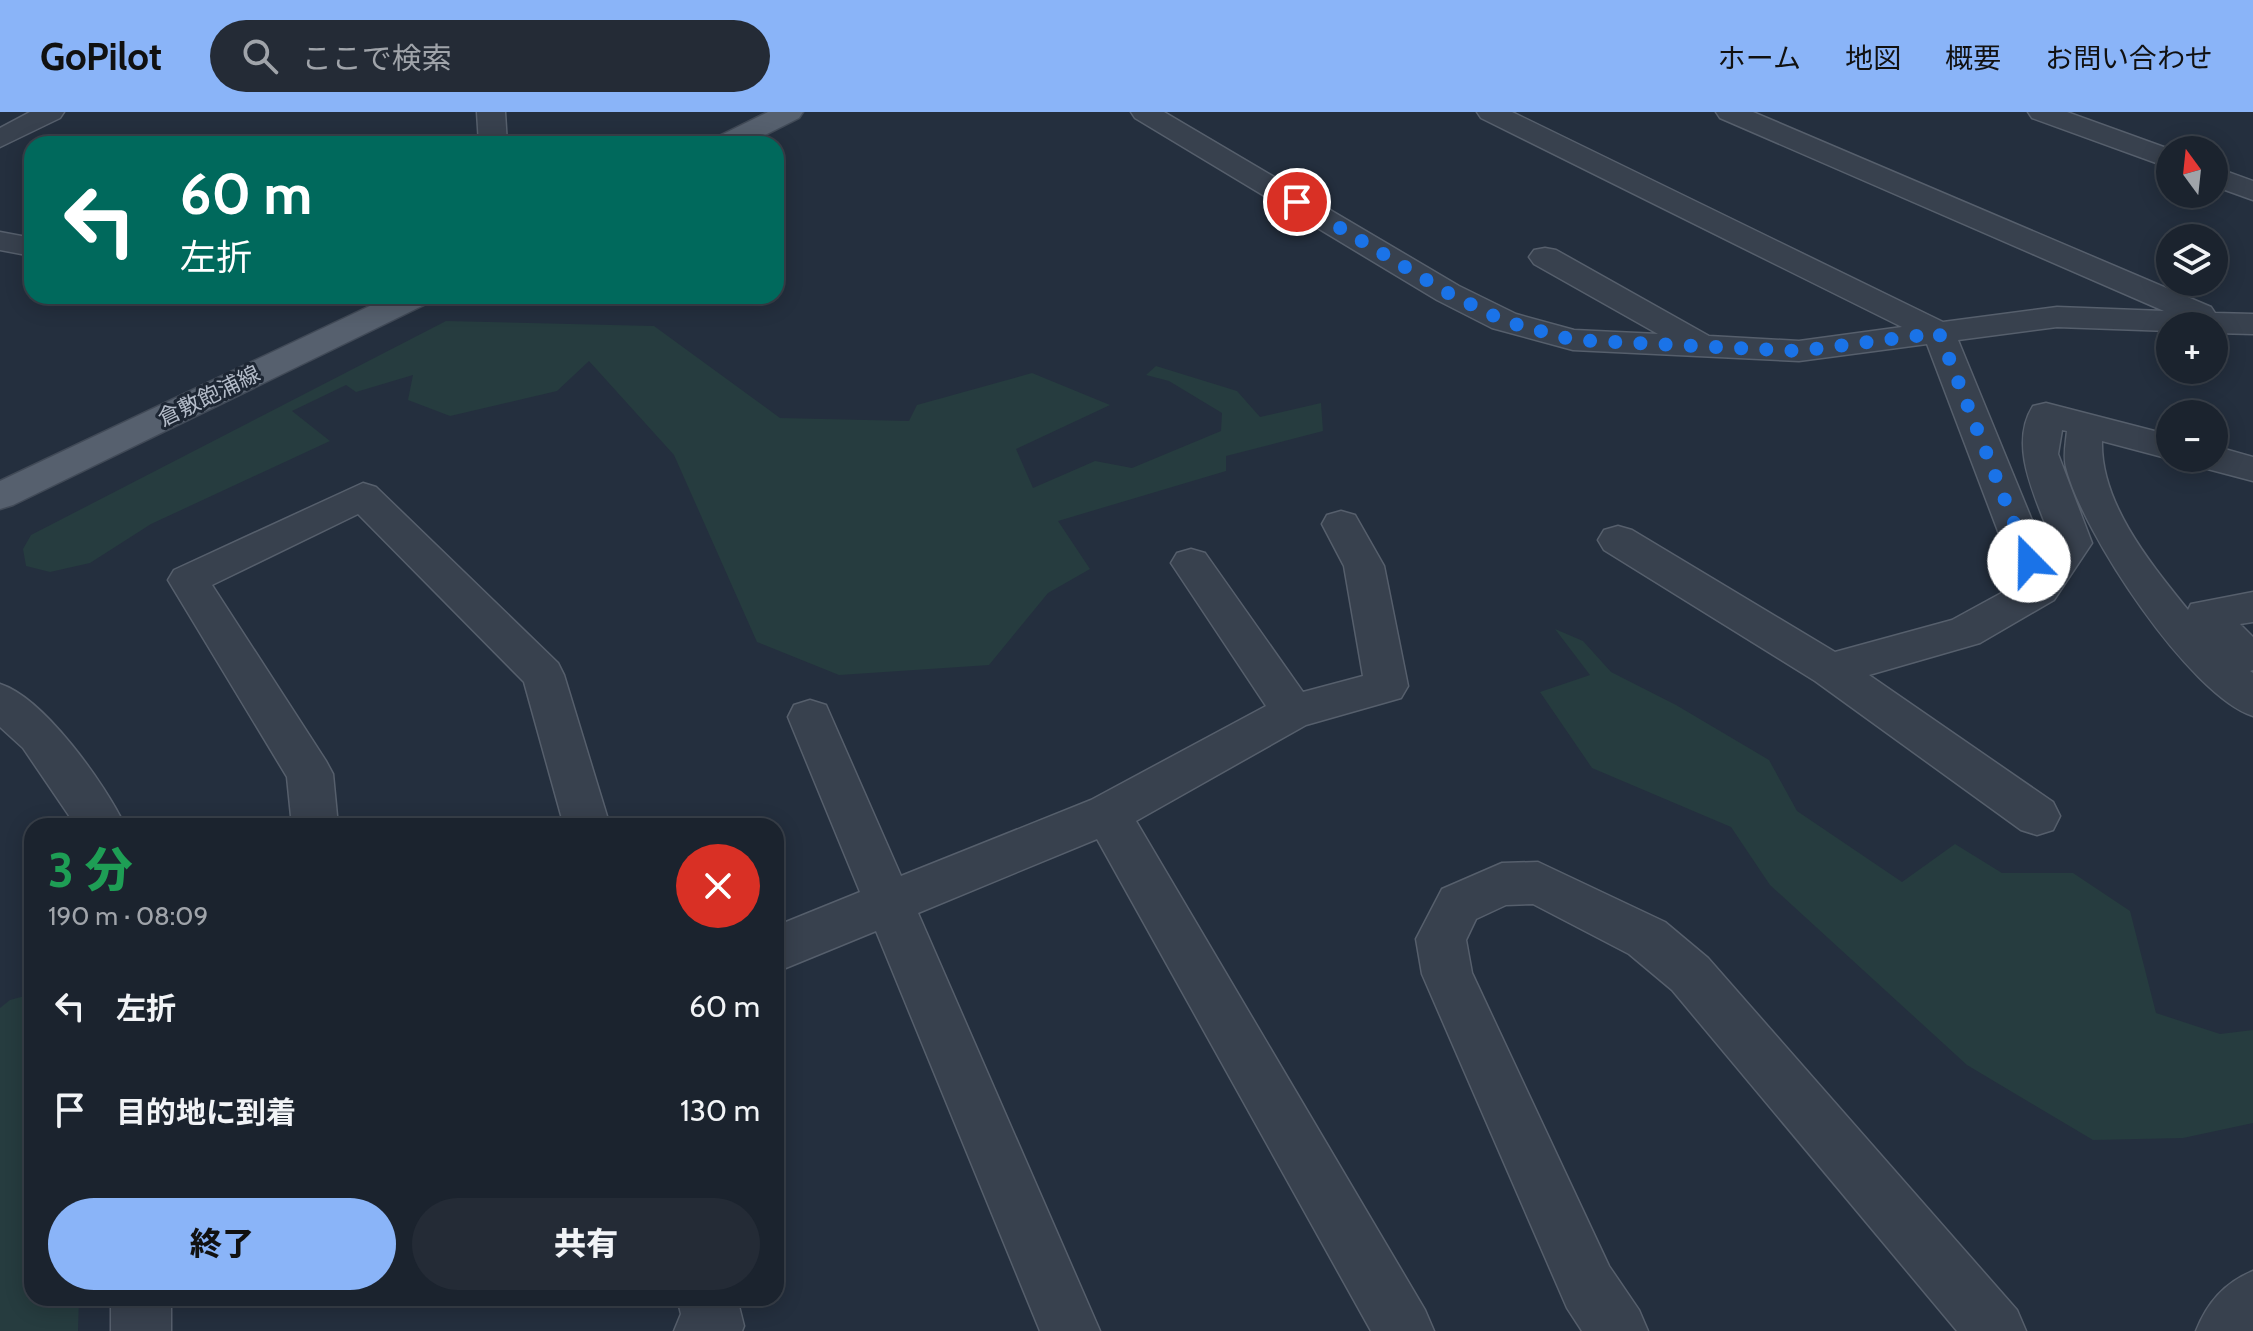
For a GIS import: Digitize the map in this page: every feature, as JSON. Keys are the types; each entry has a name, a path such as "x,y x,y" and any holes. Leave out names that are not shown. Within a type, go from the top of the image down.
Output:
{"main road":[{"path":"741,136 789,112"},
{"name":"倉敷飽浦線","path":"0,496 400,304"}],"street":[{"path":"0,139 50,112"},
{"path":"491,112 492,136"},
{"path":"1145,112 1448,293 1504,321 1573,340 1799,351 2057,317 2156,321"},
{"path":"1491,112 1939,333 2040,590"},
{"path":"1730,112 2194,312"},
{"path":"2042,112 2156,154"},
{"path":"2228,181 2253,191"},
{"path":"0,241 24,246"},
{"path":"1545,257 1705,348"},
{"path":"2228,323 2253,324"},
{"path":"1830,670 1965,632 2040,590 2072,543 2040,454 2046,414 2156,443"},
{"path":"2085,424 2083,464 2097,503 2143,582 2190,641 2253,699"},
{"path":"2228,462 2253,469"},
{"path":"314,818 310,774 188,580 363,496 543,675 585,818"},
{"path":"784,946 1107,814 1293,712 1386,686 1364,566 1341,524"},
{"path":"1618,540 1830,670 2037,816"},
{"path":"1191,563 1293,712"},
{"path":"2253,607 2206,615 2253,664"},
{"path":"0,701 39,736 96,818"},
{"path":"810,717 1070,1331"},
{"path":"1107,814 1404,1331"},
{"path":"1618,1331 1588,1287 1447,974 1441,939 1459,904 1502,884 1538,883 1647,938 1690,974 1996,1331"},
{"path":"2226,1331 2253,1301"},
{"path":"141,1306 141,1331"}],"green space":[{"path":"446,321 654,326 780,418 909,421 917,405 1032,373 1110,405 1016,449 1033,488 1095,461 1132,468 1221,431 1222,413 1169,381 1146,375 1156,366 1237,391 1260,417 1321,403 1323,431 1226,456 1226,471 1058,521 1090,569 1048,593 989,665 839,675 757,642 674,455 589,361 557,391 450,416 408,400 413,375 356,392 346,385 292,411 330,441 151,524 90,563 50,572 26,566 23,549 31,535"},
{"path":"1555,629 1583,641 1611,672 1676,705 1769,760 1797,811 1902,882 1955,844 2002,873 2073,873 2130,911 2156,1013 2220,1034 2253,1030 2253,1123 2183,1138 2093,1140 1967,1065 1770,885 1731,827 1592,768 1540,692 1590,675"},
{"path":"24,996 24,1306 79,1306 78,1331 0,1331 0,1008 10,1000"}],"route":[{"path":"1297,202 1448,293 1504,321 1573,340 1799,351 1939,333 2029,561"}]}
